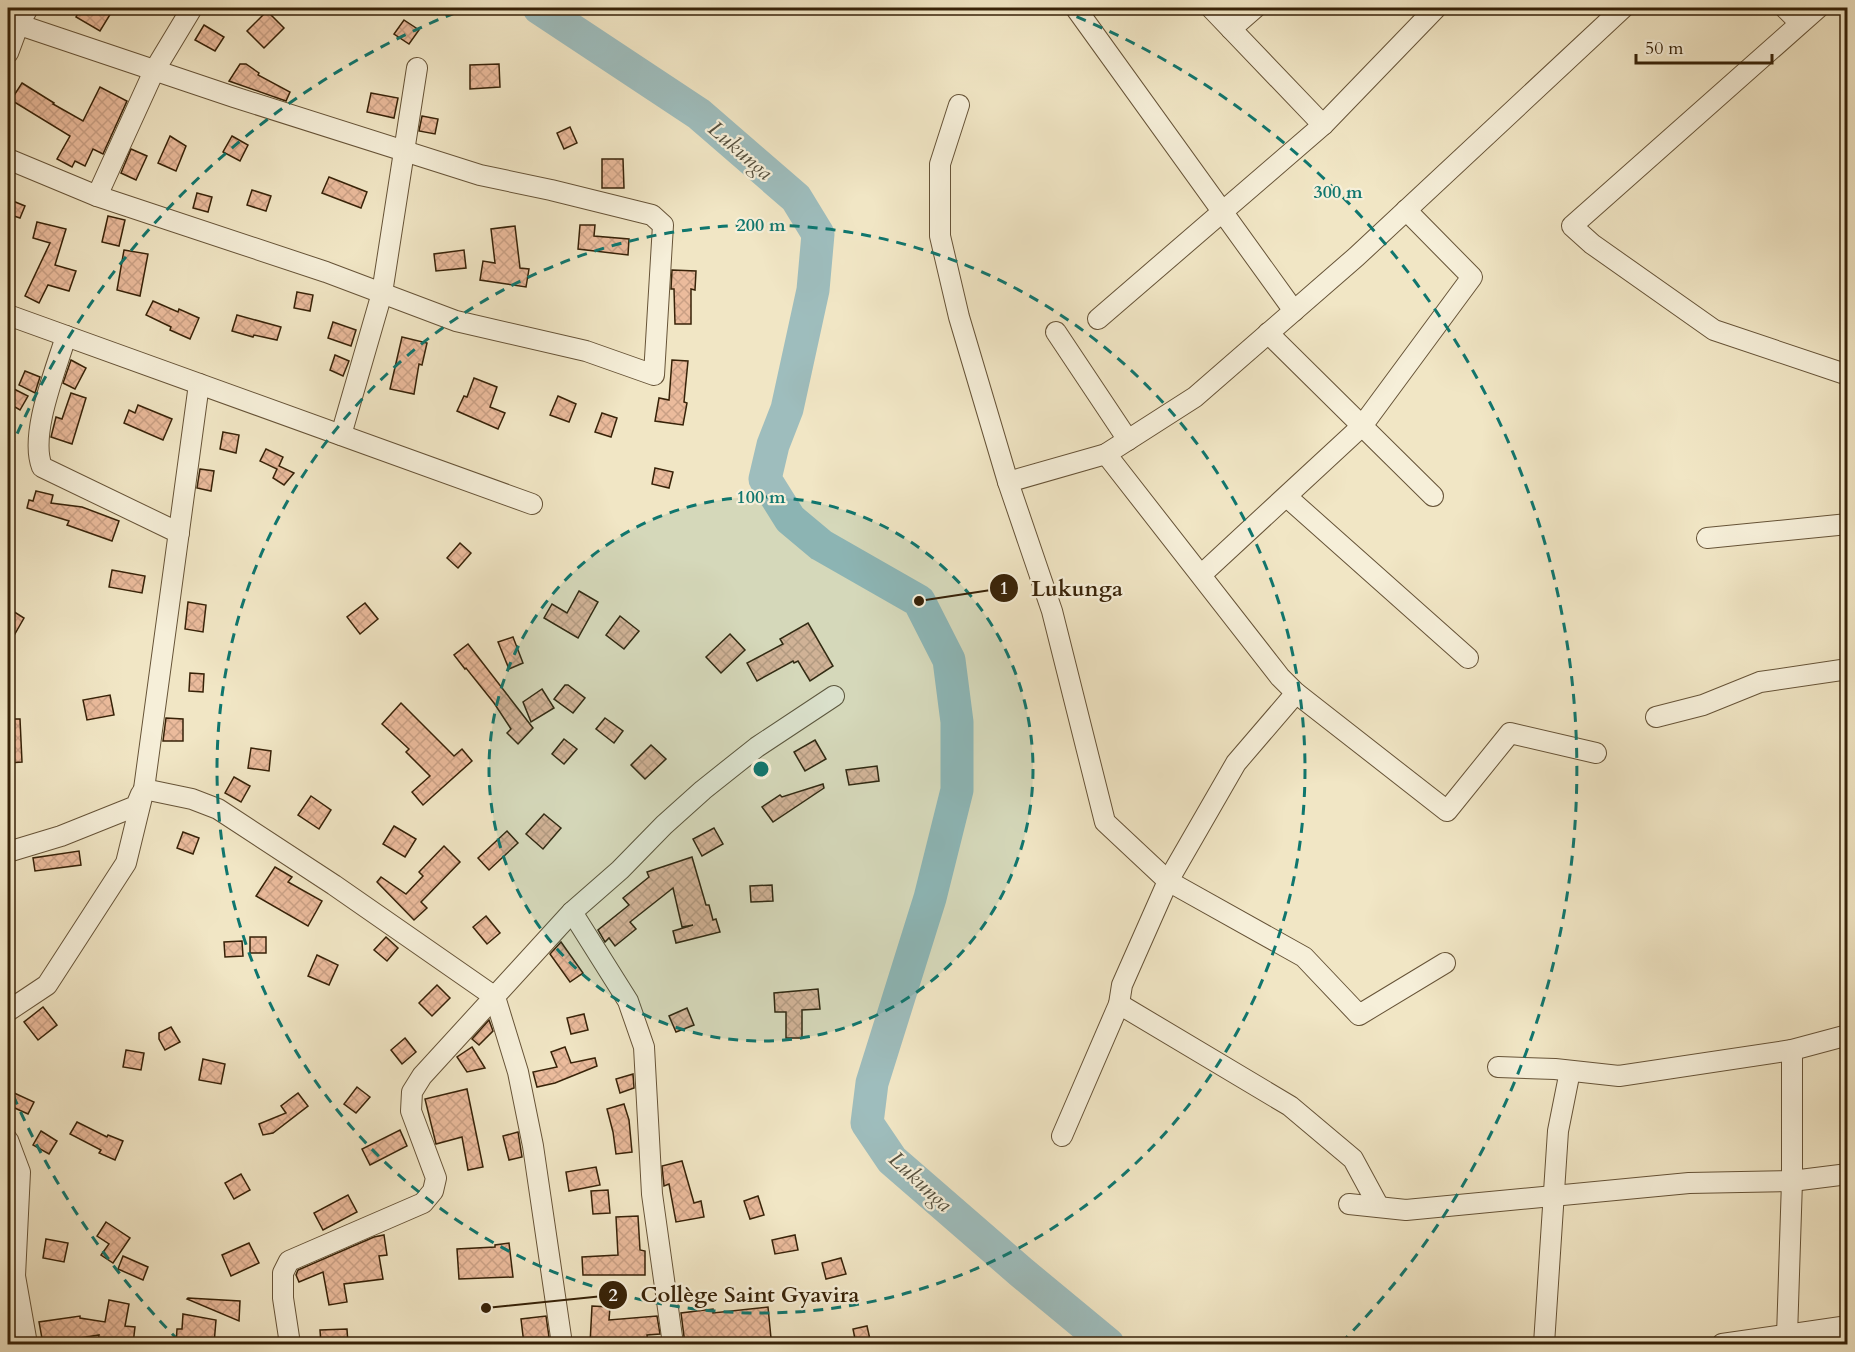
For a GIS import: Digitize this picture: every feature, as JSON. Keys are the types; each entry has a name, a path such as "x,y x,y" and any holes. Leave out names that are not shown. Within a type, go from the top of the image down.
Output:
{"street":[{"path":"8,53 13,23 28,8"},
{"path":"97,196 154,71 192,8"},
{"path":"1210,8 1323,125"},
{"path":"1231,29 1255,8"},
{"path":"1098,319 1323,125 1436,8"},
{"path":"1008,482 1106,454 1195,397 1406,210 1623,8"},
{"path":"1785,8 1800,23"},
{"path":"1818,8 1572,226 1592,244 1714,330 1848,375"},
{"path":"1077,10 1294,311"},
{"path":"8,159 97,196 326,272 456,321 586,351 654,375 663,225 652,215 480,175 154,71 13,23"},
{"path":"341,435 382,293 417,68"},
{"path":"959,105 940,164 940,236 959,317 1008,482 1052,611 1105,822 1168,881 1304,957 1359,1015 1445,963"},
{"path":"1202,574 1362,426 1472,278 1406,210"},
{"path":"8,315 532,504"},
{"path":"1056,332 1128,440"},
{"path":"1268,333 1433,496"},
{"path":"66,336 39,425 38,458 42,467 180,533"},
{"path":"8,1011 47,985 126,863 144,789 199,384"},
{"path":"1106,454 1202,574 1280,677 1296,693 1447,811 1510,733 1596,753"},
{"path":"1287,497 1468,658"},
{"path":"1707,538 1848,524"},
{"path":"1656,717 1703,705 1760,682 1848,669"},
{"path":"1062,1136 1119,1004 1122,985 1168,881 1236,763 1296,693"},
{"path":"290,1344 283,1298 282,1272 290,1261 423,1203 433,1191 436,1178 411,1111 412,1092 422,1076 572,912 620,870 664,825 757,747 834,696"},
{"path":"8,852 61,836 136,806 144,789"},
{"path":"144,789 192,799 218,809 495,996 518,1071 533,1146 562,1344"},
{"path":"572,912 628,1001 644,1047 652,1194 673,1344"},
{"path":"1119,1004 1290,1106 1353,1159 1379,1207"},
{"path":"1498,1067 1619,1076 1792,1050 1848,1035"},
{"path":"1785,1340 1792,1181 1792,1050"},
{"path":"1544,1344 1558,1131 1570,1071"},
{"path":"8,1140 20,1172 15,1276 27,1344"},
{"path":"1349,1204 1406,1210 1689,1182 1792,1181 1848,1174"},
{"path":"1722,1344 1785,1340 1848,1326"}],"building":[{"path":"81,8 103,8 111,13 100,31 76,17"},
{"path":"267,11 284,28 264,48 247,31"},
{"path":"404,20 419,30 409,44 394,34"},
{"path":"204,25 224,37 215,51 195,40"},
{"path":"240,64 246,64 259,73 258,75 290,92 286,101 229,81"},
{"path":"499,64 500,87 470,89 470,65"},
{"path":"22,83 83,121 100,87 127,101 103,154 93,149 85,166 75,161 72,167 57,159 70,136 11,100"},
{"path":"371,93 398,98 394,118 367,112"},
{"path":"422,116 438,119 435,134 419,131"},
{"path":"570,127 577,143 564,149 557,133"},
{"path":"170,136 186,146 176,171 158,163"},
{"path":"232,136 248,145 240,161 223,152"},
{"path":"131,149 147,156 136,180 121,173"},
{"path":"602,159 623,159 624,188 602,188"},
{"path":"329,177 367,192 361,208 322,193"},
{"path":"252,190 271,196 266,211 247,205"},
{"path":"197,193 212,197 208,212 193,208"},
{"path":"8,199 25,206 20,218 8,214"},
{"path":"108,216 125,220 119,246 102,242"},
{"path":"37,222 66,229 55,265 76,271 69,291 48,285 39,303 25,296 50,243 33,238"},
{"path":"580,225 595,225 594,236 629,239 628,255 578,249"},
{"path":"515,226 520,268 529,269 526,287 480,280 483,261 495,263 491,229"},
{"path":"124,250 148,254 140,296 117,290"},
{"path":"464,250 466,268 436,271 434,254"},
{"path":"672,270 696,271 695,290 691,289 691,324 675,324 674,289 671,289"},
{"path":"297,292 313,295 310,311 294,308"},
{"path":"153,301 199,318 190,339 146,315"},
{"path":"237,315 281,327 277,340 232,331"},
{"path":"333,322 356,330 351,346 328,338"},
{"path":"402,337 427,343 422,365 419,364 414,394 390,389"},
{"path":"335,355 349,361 343,376 330,370"},
{"path":"71,360 86,368 75,389 63,383"},
{"path":"672,360 688,361 684,402 687,403 683,425 655,421 659,398 669,400"},
{"path":"25,371 40,377 35,393 19,385"},
{"path":"474,378 497,387 490,407 505,413 498,429 457,411 464,396 467,397"},
{"path":"14,389 28,396 20,410 8,403"},
{"path":"71,393 86,398 72,444 51,437 56,417 62,419"},
{"path":"558,396 576,404 569,422 550,415"},
{"path":"138,405 172,419 163,440 124,423 129,410 135,413"},
{"path":"602,413 617,418 611,437 595,432"},
{"path":"223,432 239,435 236,453 220,449"},
{"path":"266,449 283,457 279,466 294,473 284,485 273,478 277,469 260,461"},
{"path":"655,468 673,472 669,488 652,484"},
{"path":"200,469 214,471 211,491 197,488"},
{"path":"36,491 53,495 51,503 82,507 119,521 112,541 67,525 69,521 27,508 29,500 33,501"},
{"path":"460,543 471,553 458,568 447,558"},
{"path":"112,570 145,576 142,593 109,587"},
{"path":"579,591 598,602 578,638 544,618 552,604 567,613"},
{"path":"188,602 206,605 203,632 185,629"},
{"path":"365,603 378,619 360,634 347,617"},
{"path":"8,608 24,618 8,646"},
{"path":"620,616 639,631 624,649 606,635"},
{"path":"808,623 833,666 810,681 798,661 794,663 793,661 757,681 747,663 783,644 780,639"},
{"path":"730,634 745,650 721,673 706,657"},
{"path":"513,637 523,663 509,669 498,642"},
{"path":"468,644 533,728 518,744 507,733 511,729 494,703 454,655"},
{"path":"190,673 204,674 203,692 189,691"},
{"path":"565,685 585,698 573,713 554,699"},
{"path":"542,689 554,708 531,722 523,702"},
{"path":"110,695 114,715 87,720 83,700"},
{"path":"401,703 454,756 462,749 472,761 423,805 412,792 430,776 406,752 409,749 382,724"},
{"path":"166,718 183,719 183,741 163,741"},
{"path":"605,718 623,731 614,743 596,729"},
{"path":"8,719 20,719 22,762 8,763"},
{"path":"564,739 577,749 564,764 552,754"},
{"path":"815,740 826,759 805,771 794,752"},
{"path":"651,745 666,759 645,779 631,765"},
{"path":"251,748 271,751 269,771 248,768"},
{"path":"877,766 879,781 849,785 846,770"},
{"path":"234,777 250,786 241,802 225,793"},
{"path":"823,784 824,788 773,822 762,807 780,795 782,797"},
{"path":"311,796 331,810 319,829 298,815"},
{"path":"544,814 561,828 543,849 526,834"},
{"path":"394,826 416,839 405,857 383,844"},
{"path":"714,828 723,844 702,856 693,839"},
{"path":"507,831 518,843 489,870 478,858"},
{"path":"183,832 199,838 193,854 177,848"},
{"path":"444,846 460,862 421,902 427,908 414,920 377,882 381,877 406,894 423,876 419,872"},
{"path":"79,851 81,865 35,871 33,858"},
{"path":"692,857 706,905 709,905 713,920 716,919 720,932 676,943 673,931 693,925 682,927 673,888 630,922 636,929 615,946 609,938 605,942 598,930 629,905 623,898 649,877 647,872"},
{"path":"275,867 292,877 288,882 322,901 308,926 256,896"},
{"path":"772,885 773,901 751,902 750,886"},
{"path":"486,916 500,933 487,944 473,927"},
{"path":"250,937 266,937 266,953 250,953"},
{"path":"386,937 398,948 387,961 374,950"},
{"path":"242,941 243,956 225,957 224,942"},
{"path":"561,942 583,973 570,982 550,954"},
{"path":"317,955 338,965 329,985 308,976"},
{"path":"437,985 450,998 432,1016 419,1003"},
{"path":"818,989 820,1009 802,1010 802,1038 786,1038 786,1012 775,1012 774,993"},
{"path":"43,1007 57,1025 38,1040 24,1022"},
{"path":"687,1008 694,1025 676,1032 669,1016"},
{"path":"584,1014 588,1030 571,1034 567,1018"},
{"path":"489,1020 493,1031 479,1045 472,1039"},
{"path":"171,1027 180,1042 165,1050 159,1039 159,1033"},
{"path":"405,1038 416,1052 402,1064 391,1050"},
{"path":"472,1047 485,1068 467,1072 457,1057"},
{"path":"565,1047 571,1063 595,1058 597,1066 555,1083 537,1087 533,1072 557,1067 551,1052"},
{"path":"126,1050 144,1053 141,1070 123,1067"},
{"path":"203,1059 225,1064 221,1084 199,1080"},
{"path":"633,1074 634,1088 620,1093 616,1079"},
{"path":"357,1087 370,1097 356,1113 344,1104"},
{"path":"467,1089 483,1167 468,1170 462,1137 436,1144 425,1099"},
{"path":"12,1092 34,1102 28,1114 8,1105"},
{"path":"298,1093 308,1106 273,1133 263,1135 259,1124 286,1113 281,1106"},
{"path":"624,1104 629,1120 632,1152 616,1154 607,1109"},
{"path":"77,1122 107,1137 108,1135 123,1141 115,1160 99,1153 101,1150 70,1134"},
{"path":"400,1130 407,1146 370,1165 362,1149"},
{"path":"41,1131 57,1141 49,1154 33,1145"},
{"path":"518,1132 522,1157 509,1160 503,1136"},
{"path":"682,1161 694,1203 701,1201 704,1217 676,1222 669,1184 664,1186 662,1166"},
{"path":"596,1167 600,1185 569,1191 566,1172"},
{"path":"241,1174 250,1190 234,1199 225,1183"},
{"path":"608,1190 610,1213 593,1214 591,1191"},
{"path":"348,1195 357,1212 323,1230 314,1213"},
{"path":"758,1196 764,1215 750,1219 744,1201"},
{"path":"638,1216 640,1250 645,1251 645,1275 583,1275 582,1257 618,1255 616,1217"},
{"path":"106,1222 130,1238 113,1263 101,1255 109,1244 97,1236"},
{"path":"384,1235 387,1255 379,1256 383,1279 344,1284 347,1302 329,1305 323,1272 299,1282 296,1275 298,1270 374,1237"},
{"path":"795,1235 798,1250 775,1254 772,1240"},
{"path":"46,1239 68,1243 64,1262 43,1258"},
{"path":"249,1243 259,1263 231,1276 222,1255"},
{"path":"509,1243 513,1277 459,1279 457,1249 495,1247 495,1245"},
{"path":"123,1256 148,1267 143,1280 118,1269"},
{"path":"841,1258 846,1274 826,1279 822,1263"},
{"path":"187,1299 240,1301 239,1321"},
{"path":"109,1300 129,1304 125,1326 135,1327 133,1344 98,1344 99,1335 43,1344 39,1322 80,1316 80,1318 105,1322"},
{"path":"592,1306 610,1307 609,1320 657,1316 660,1334 647,1335 648,1344 590,1344"},
{"path":"768,1307 771,1338 758,1339 758,1344 685,1344 681,1313 713,1309 713,1313"},
{"path":"183,1314 216,1320 214,1344 176,1344 177,1329 182,1329"},
{"path":"546,1316 550,1344 524,1344 521,1319"},
{"path":"867,1326 871,1344 856,1344 853,1329"},
{"path":"347,1329 348,1344 321,1344 320,1330"}],"waterway":[{"name":"Lukunga","path":"539,8 699,114 796,198 818,234 813,290 787,409 773,445 765,479 790,519 821,545 919,601 949,660 957,722 957,790 930,898 872,1083 867,1123 892,1160 1108,1344"}],"place":[{"name":"Lukunga","path":"919,601"},
{"name":"Collège Saint Gyavira","path":"486,1308"}]}
